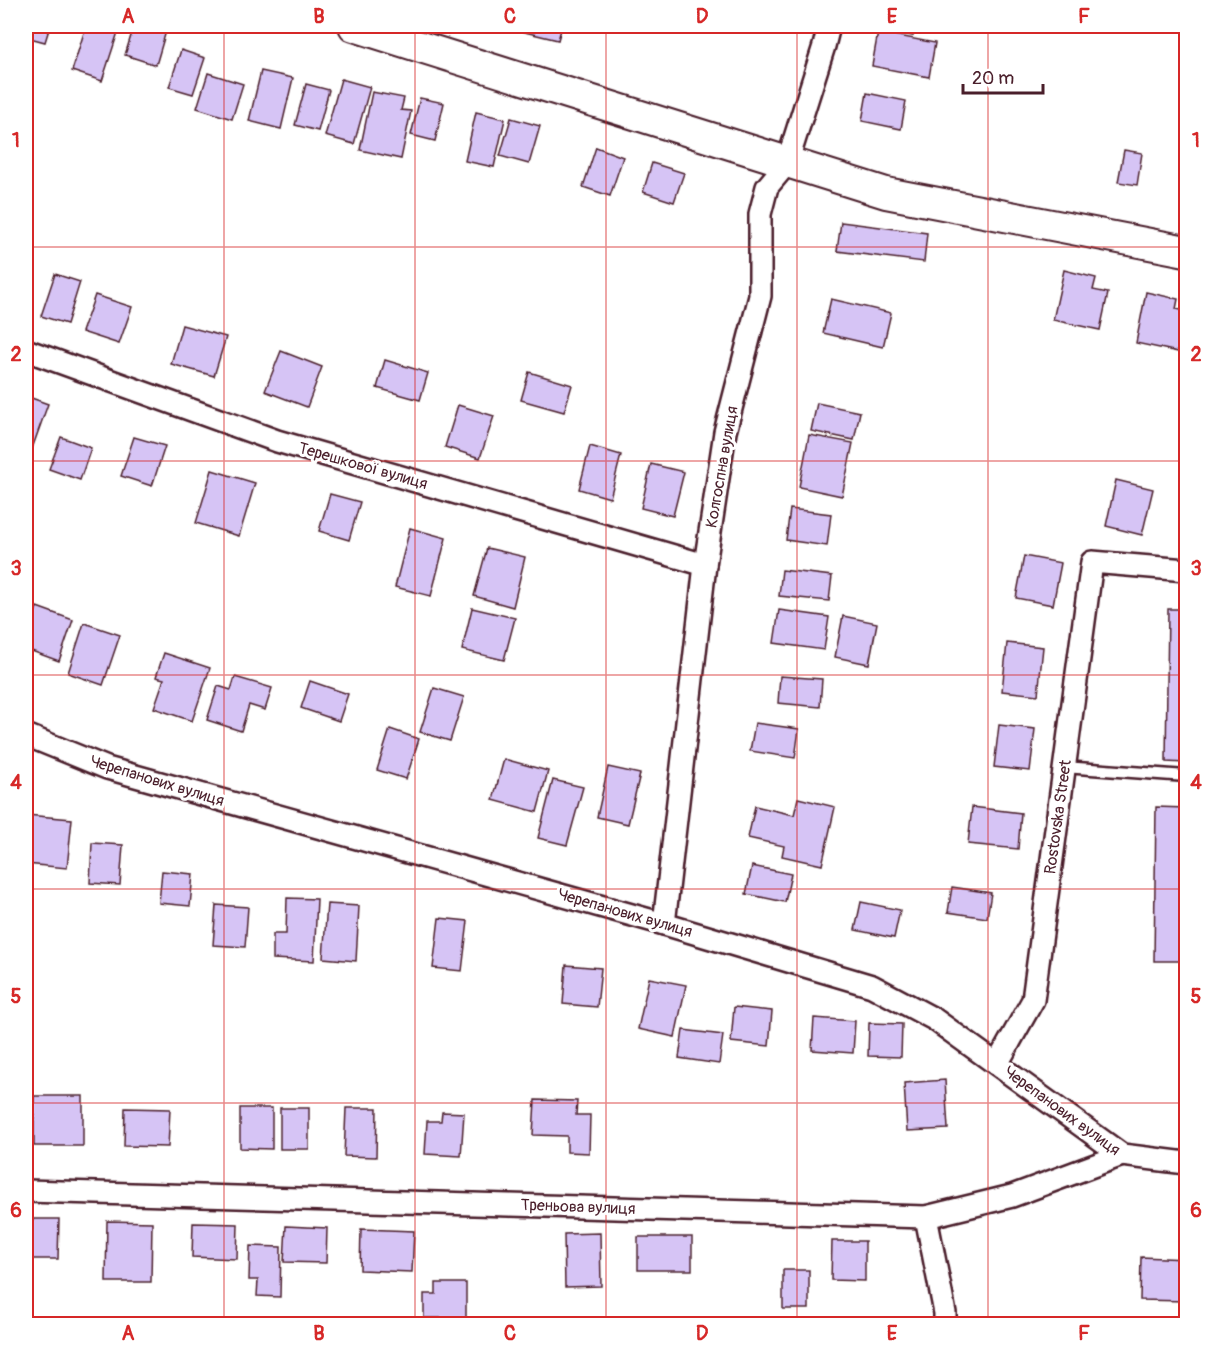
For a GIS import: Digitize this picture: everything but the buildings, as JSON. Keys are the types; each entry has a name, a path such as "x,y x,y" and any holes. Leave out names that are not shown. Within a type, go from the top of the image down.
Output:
{"street":[{"path":"354,26 787,163 886,192 1186,251"},
{"name":"Колгоспна вулиця","path":"664,924 705,565 725,432 760,296 760,214 767,187 787,163 829,26"},
{"name":"Терешкової вулиця","path":"26,350 277,441 705,565"},
{"name":"Rostovska Street","path":"997,1064 1033,1000 1092,562 1186,570"},
{"name":"Черепанових вулиця","path":"26,735 107,768 664,924 872,986 934,1018 1122,1155 1186,1163"},
{"name":"Треньова вулиця","path":"26,1191 926,1216 1012,1196 1122,1155"},
{"path":"926,1216 945,1313 945,1324"}],"lane":[{"path":"1064,767 1186,776"}]}
